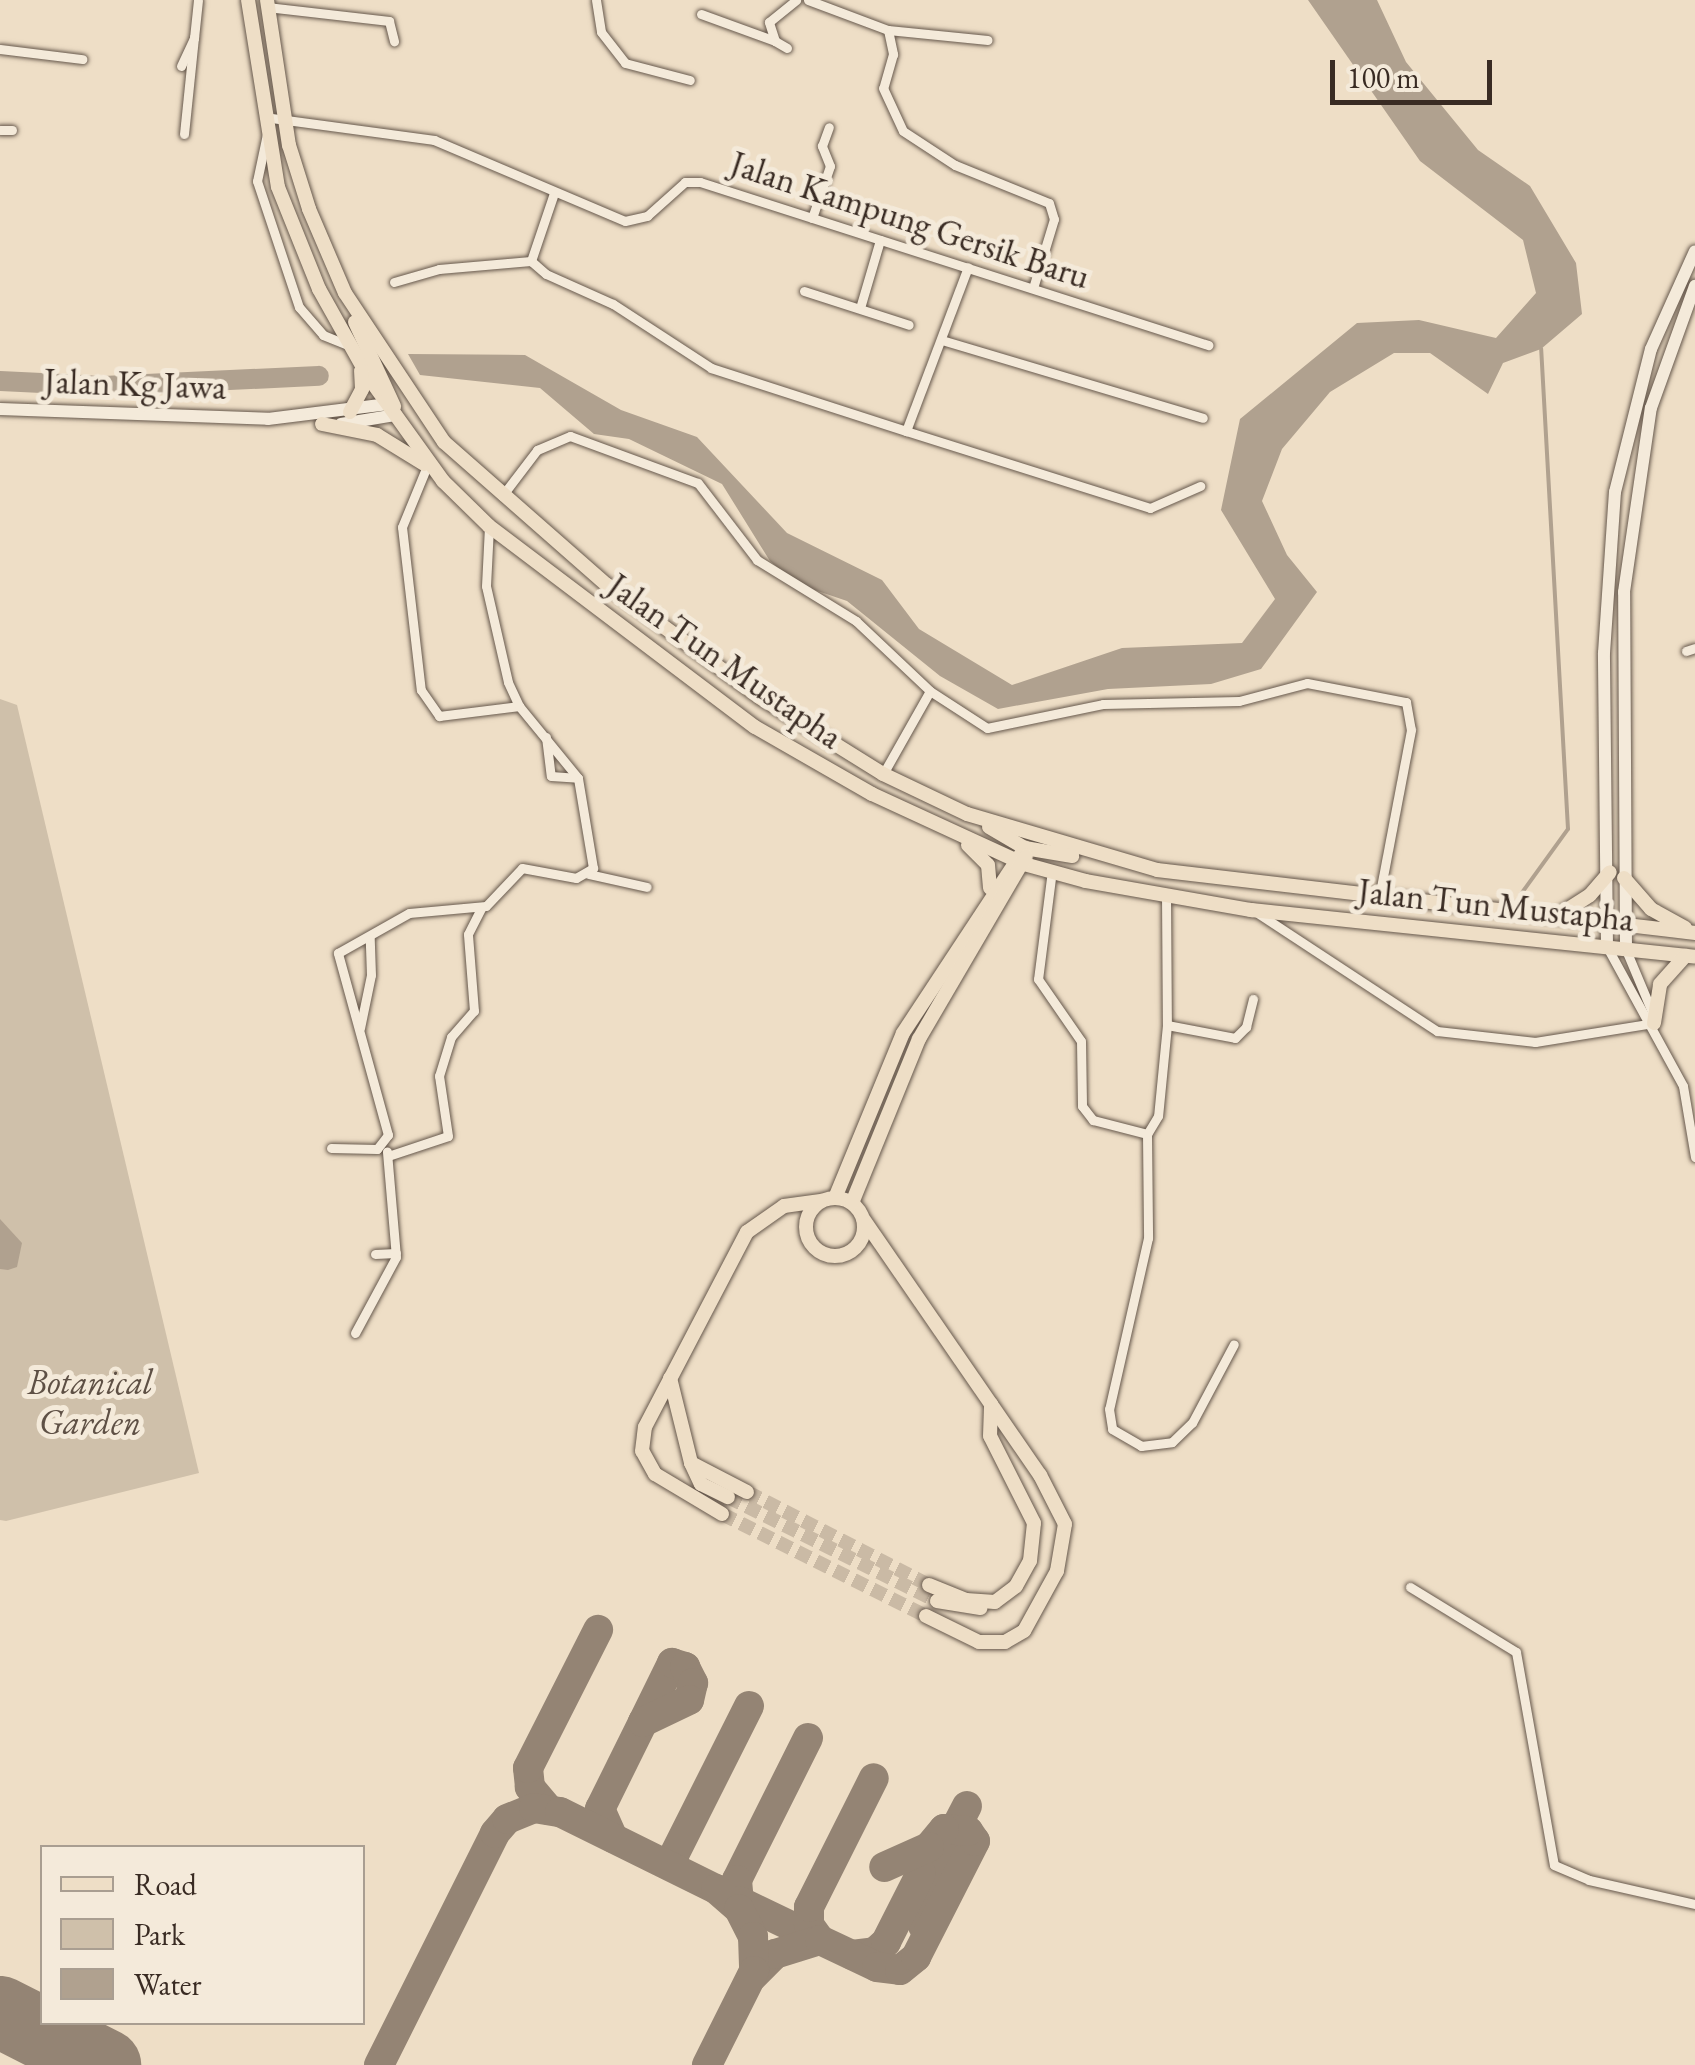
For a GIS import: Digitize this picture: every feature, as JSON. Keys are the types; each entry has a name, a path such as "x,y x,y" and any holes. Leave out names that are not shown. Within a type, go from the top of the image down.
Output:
{"main road":[{"name":"Jalan Tun Mustapha","path":"248,0 266,134 298,242 360,364 443,481 489,526 755,727 910,811 1018,862 1086,881 1251,910 1690,956"},
{"path":"267,4 298,181 393,408 444,442 501,498 686,644 883,774 967,814 1025,848 1156,870 1694,933"},
{"path":"1626,950 1617,875 1604,653 1614,492 1651,349 1695,252"},
{"path":"1608,948 1607,922 1617,875 1622,663 1634,502 1651,408 1695,286"},
{"path":"345,293 444,442"},
{"path":"350,412 362,389 360,364"},
{"name":"Jalan Kg Jawa","path":"268,419 393,408"},
{"name":"Jalan Kg Jawa","path":"0,409 322,424 393,408"},
{"path":"322,424 377,435 427,466 443,481"},
{"path":"910,811 983,857 992,874 994,900"},
{"path":"967,814 1156,870"},
{"path":"864,1220 856,1248 828,1255 812,1244 806,1225 828,1199 903,1033 1025,848"},
{"path":"1550,917 1617,875"},
{"path":"1617,875 1652,909 1694,933"},
{"path":"852,1203 919,1039 994,900 1027,879 1086,881"},
{"path":"1654,1022 1660,984 1690,956"},
{"path":"722,1514 655,1474 642,1451 645,1427 747,1232 784,1206 828,1199 852,1203 1061,1510 1063,1554 1031,1622 1005,1642 978,1642 926,1616"},
{"path":"670,1378 691,1463 702,1484 728,1497"},
{"path":"937,1601 964,1610 994,1602 1023,1575 1035,1532 990,1436 991,1404"},
{"path":"691,1463 747,1492"},
{"path":"930,1585 966,1600 994,1602"}],"street":[{"path":"184,134 198,0"},
{"path":"596,0 600,32 625,62 690,80"},
{"path":"775,41 769,22 796,0"},
{"path":"808,0 888,30 988,40"},
{"path":"267,4 390,21 394,41"},
{"path":"701,14 787,48"},
{"path":"888,30 894,54 883,88 903,131 954,165 1049,203 1054,219 1033,288"},
{"path":"181,66 194,38"},
{"path":"0,49 82,59"},
{"name":"Jalan Kampung Gersik Baru","path":"264,116 434,140 554,194 637,221 672,190 693,181 1208,346"},
{"path":"812,218 830,166 822,146 828,127"},
{"path":"0,130 12,130"},
{"path":"266,134 257,181 304,315 323,335 350,346"},
{"path":"531,261 554,194"},
{"path":"860,308 880,240"},
{"path":"394,282 439,268 531,261 613,304 711,368 1150,508 1200,486"},
{"path":"906,432 945,341 968,267"},
{"path":"804,291 909,324"},
{"path":"945,341 1204,418"},
{"path":"501,498 537,450 570,436 698,483 757,560 856,622 930,691 987,728 1103,704 1239,701 1307,683 1406,702 1411,730 1379,898"},
{"path":"427,466 402,516 422,690 439,716 519,706"},
{"path":"489,526 486,586 519,706 546,734 578,778 588,810 589,874"},
{"path":"883,774 930,691"},
{"path":"546,734 550,776 578,778"},
{"path":"388,1156 448,1136 438,1076 451,1037 474,1011 468,934 481,908 522,868 589,874 647,887"},
{"path":"1051,878 1038,979 1082,1041 1082,1106 1093,1120 1148,1134"},
{"path":"1166,894 1167,1024 1158,1116 1148,1134 1148,1238 1109,1409 1112,1428 1141,1446 1172,1442 1192,1423 1234,1344"},
{"path":"354,1333 396,1253 384,1106 336,957 409,912 481,908"},
{"path":"1251,910 1417,1022 1437,1031 1535,1042 1654,1022"},
{"path":"360,1032 371,976 370,938"},
{"path":"1608,948 1654,1022"},
{"path":"1626,950 1685,1092 1695,1156"},
{"path":"1167,1024 1234,1038 1246,1027 1253,999"},
{"path":"331,1148 364,1151 387,1144"},
{"path":"375,1254 396,1253"},
{"path":"1410,1587 1514,1648 1554,1866 1588,1880 1695,1904"}],"green space":[{"name":"Botanical Garden","path":"0,699 17,705 199,1473 6,1521 0,1520"}],"water":[{"path":"1308,0 1377,0 1406,62 1478,150 1530,186 1576,263 1582,314 1541,349 1503,363 1488,394 1430,353 1394,353 1330,392 1282,449 1262,501 1287,555 1317,592 1261,669 1211,684 1108,689 998,709 940,676 847,601 797,584 770,561 722,484 629,439 594,434 540,388 420,375 408,354 525,355 621,410 697,437 787,533 882,580 919,629 1012,685 1122,648 1242,643 1275,599 1221,510 1240,419 1357,323 1419,320 1496,338 1536,293 1523,240 1420,161"},
{"path":"0,1219 22,1243 17,1267 8,1270 0,1269"}],"waterway":[{"path":"1521,894 1568,829 1541,349"},
{"path":"0,381 104,386 319,376"}],"taxiway":[{"path":"549,1810 530,1787 528,1768 598,1630"},
{"path":"613,1838 600,1809 672,1663 685,1667 693,1683 689,1700 643,1722"},
{"path":"669,1865 749,1706"},
{"path":"808,1738 737,1880 739,1901 820,1940 809,1925 809,1907 874,1778"},
{"path":"923,1926 931,1905 926,1885 967,1806"},
{"path":"379,2065 495,1833 507,1819 534,1808 560,1812 716,1889 739,1909 753,1937 754,1971 707,2065"},
{"path":"751,1978 775,1954 820,1940 877,1967 900,1970 916,1957 975,1841 968,1831 944,1829 929,1847 884,1867"},
{"path":"852,1955 875,1952 886,1942 921,1873"},
{"path":"9,2017 39,2039 54,2065"}],"runway":[{"path":"0,2012 105,2065"}],"tunnel":[{"path":"747,1492 929,1585"},
{"path":"728,1497 937,1601"},
{"path":"722,1514 926,1616"}]}
